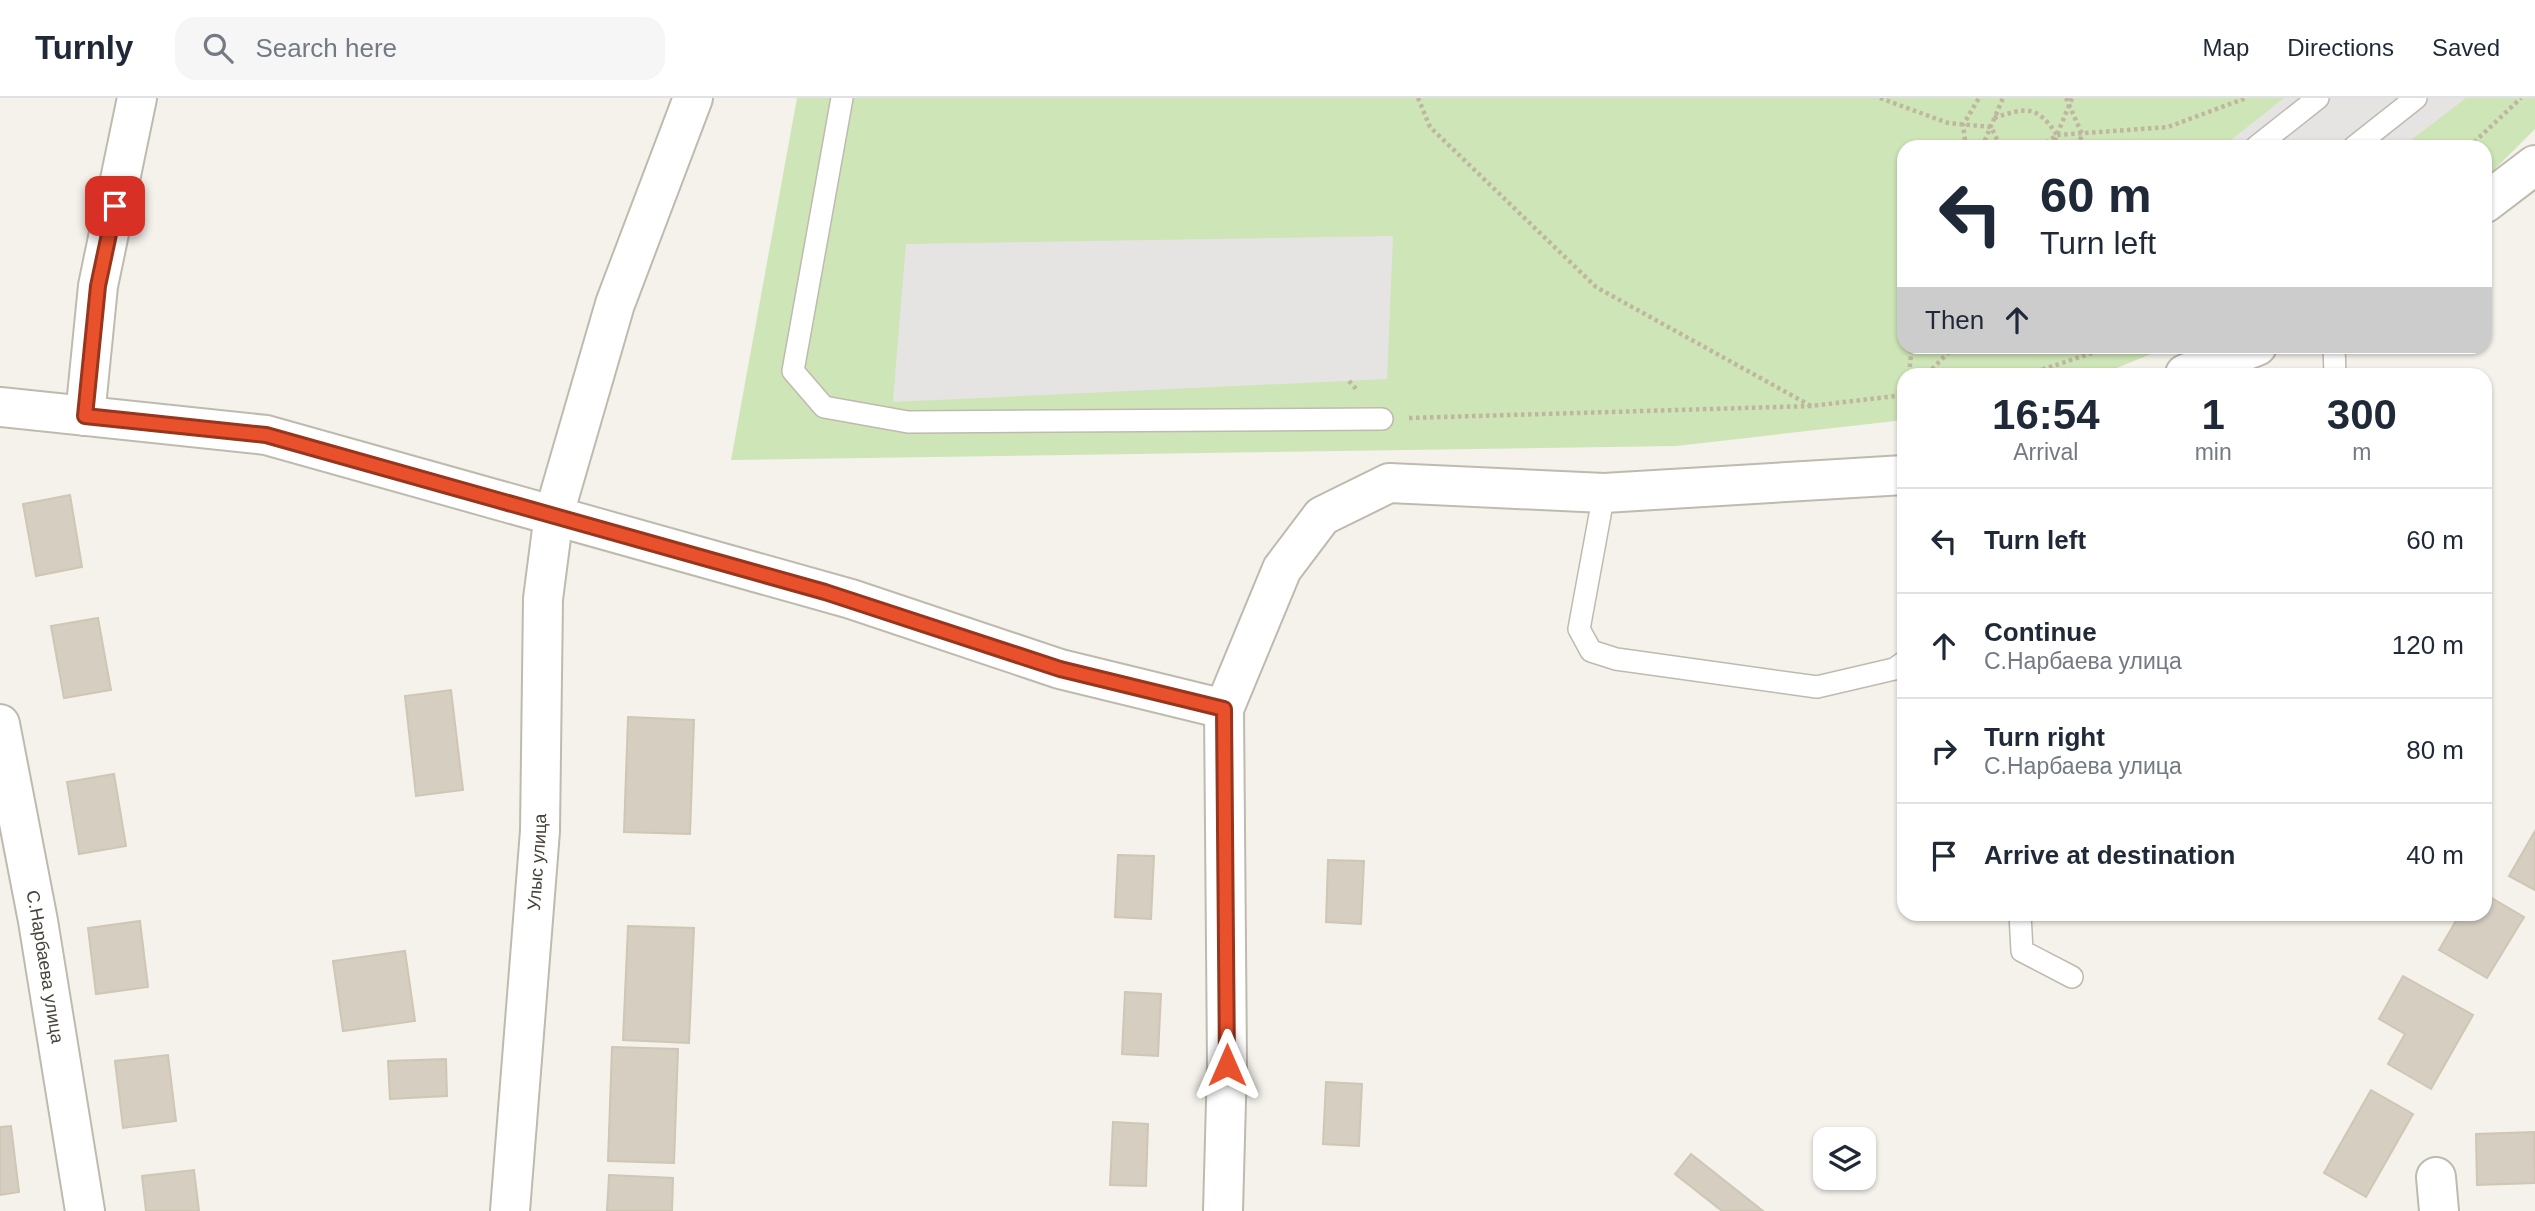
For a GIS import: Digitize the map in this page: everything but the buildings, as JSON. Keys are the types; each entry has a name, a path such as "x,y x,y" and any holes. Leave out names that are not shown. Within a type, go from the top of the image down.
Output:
{"street":[{"path":"85,416 98,286 137,98"},
{"name":"Улыс улица","path":"510,1211 541,831 543,599 554,514 615,304 693,98"},
{"path":"2492,198 2535,165"},
{"path":"2200,368 2236,354"},
{"path":"0,407 266,435 851,599 1060,669 1224,709"},
{"path":"1223,1211 1227,1065 1224,709 1282,569 1322,516 1389,483 1604,493 1897,475"},
{"name":"С.Нарбаева улица","path":"0,724 38,920 85,1211"}],"lane":[{"path":"842,98 793,371 824,407 908,422 1382,419"},
{"path":"2265,140 2318,98"},
{"path":"2363,140 2416,98"},
{"path":"1604,493 1579,629 1591,651 1616,659 1816,687 1897,667"},
{"path":"2020,921 2022,951 2072,977"}],"path":[{"path":"1418,98 1430,127 1596,287 1811,406"},
{"path":"1880,98 1948,123 1990,127"},
{"path":"1965,140 1963,125 1979,98"},
{"path":"1985,140 2003,98"},
{"path":"2066,98 2071,101 2082,134 2080,140"},
{"path":"2050,140 2057,135 2168,127 2246,98"},
{"path":"2476,140 2521,98"},
{"path":"2055,140 2071,101"},
{"path":"1994,118 2023,108 2045,117 2057,135"},
{"path":"1990,127 1997,140"},
{"path":"1933,368 1947,354"},
{"path":"2047,368 2089,354"},
{"path":"1349,381 1382,419 1811,406 1897,396"}],"green space":[{"path":"797,98 2535,98 2535,129 2492,172 2492,140 1897,140 1897,354 2151,354 2117,368 1897,368 1897,421 1676,446 731,460"}],"shaded area":[{"path":"2284,98 2466,98 2411,140 2231,140"},
{"path":"1393,236 1387,379 893,402 906,244"}],"route":[{"path":"115,206 98,286 85,416 266,435 639,537 851,599 1060,669 1224,709 1227,1065"}]}
